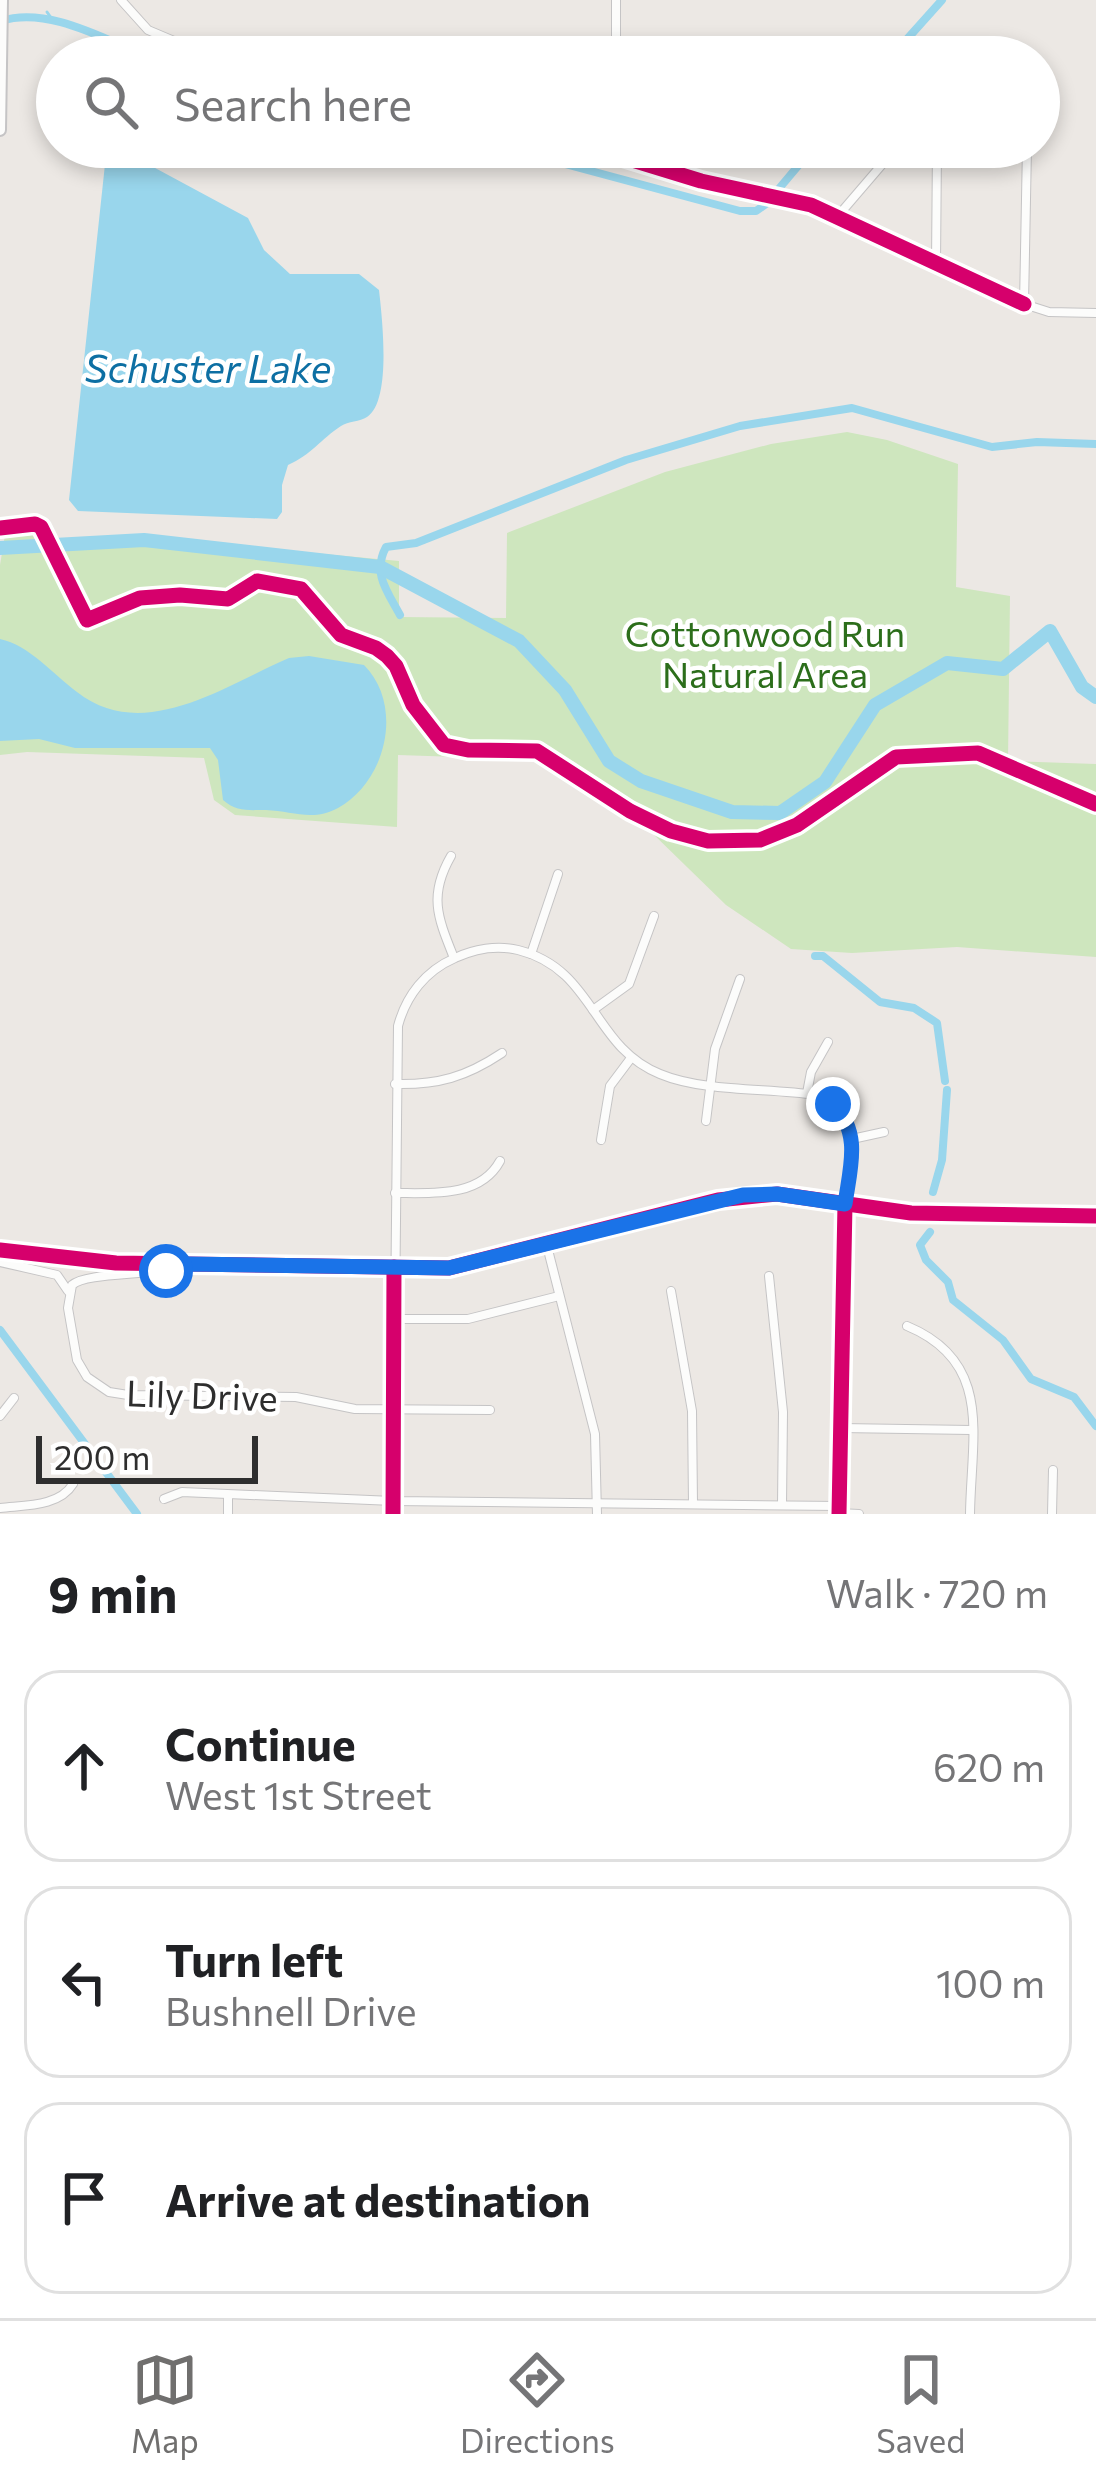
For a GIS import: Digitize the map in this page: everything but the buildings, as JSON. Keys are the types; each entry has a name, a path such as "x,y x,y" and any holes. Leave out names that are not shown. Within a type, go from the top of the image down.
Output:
{"main road":[{"path":"0,130 2,4"},
{"path":"0,1250 110,1263 449,1268 743,1195 777,1194 943,1216 1096,1216"}],"street":[{"path":"121,0 130,15 162,36"},
{"path":"616,0 616,36"},
{"path":"664,168 700,181 785,199 837,218 1024,304 1049,312 1096,313"},
{"path":"837,218 880,168"},
{"path":"936,265 937,168"},
{"path":"1024,304 1027,168"},
{"path":"451,856 439,878 436,900 454,958"},
{"path":"531,954 558,874"},
{"path":"593,1010 629,984 654,916"},
{"path":"392,1514 395,1084 401,1013 422,981 454,958 507,948 531,954 568,974 632,1058 662,1076 822,1096 838,1108 852,1138 845,1204 839,1511"},
{"path":"706,1121 715,1049 740,979"},
{"path":"807,1094 811,1072 828,1042"},
{"path":"395,1084 433,1084 464,1077 502,1053"},
{"path":"601,1141 610,1086 632,1058"},
{"path":"852,1138 884,1132"},
{"path":"394,1193 480,1184 500,1161"},
{"path":"547,1246 595,1434 597,1514"},
{"path":"0,1262 57,1275 68,1292 82,1277 166,1271 189,1264"},
{"path":"769,1276 784,1412 782,1505"},
{"name":"Lily Drive","path":"68,1292 77,1360 87,1377 110,1392 296,1397 355,1409 490,1410"},
{"path":"671,1292 692,1411 693,1504"},
{"path":"394,1318 468,1319 559,1295"},
{"path":"907,1326 934,1341 964,1372 971,1394 970,1514"},
{"path":"0,1416 14,1398"},
{"path":"841,1428 971,1430"},
{"path":"1052,1514 1053,1470"},
{"path":"0,1508 53,1500 68,1493 73,1484"},
{"path":"164,1498 182,1492 393,1501 782,1505 859,1514"},
{"path":"228,1495 228,1514"}],"green space":[{"name":"Cottonwood Run Natural Area","path":"847,432 958,464 956,587 1010,596 1008,761 1096,764 1096,957 957,947 852,953 791,949 726,905 648,829 641,811 573,761 398,755 397,827 235,815 214,800 204,758 0,755 0,565 7,523 45,520 63,544 140,537 399,561 399,617 506,618 507,533 665,472 771,444"}],"water":[{"name":"Schuster Lake","path":"105,168 155,168 248,218 264,250 290,274 359,274 379,290 384,358 375,408 288,465 277,519 78,511 69,500"},
{"path":"0,639 31,654 102,707 129,713 183,705 289,658 309,656 364,665 384,700 384,741 368,780 338,808 311,815 238,808 223,800 218,760 210,748 75,748 39,739 0,741"}],"waterway":[{"path":"910,36 942,0"},
{"path":"47,12 54,22"},
{"path":"1,21 38,18 100,36"},
{"path":"580,168 740,211 756,211 766,204 796,168"},
{"path":"400,615 381,574 386,547 416,543 626,460 740,426 852,408 992,447 1037,442 1096,444"},
{"path":"0,548 144,540 380,567 519,641 565,690 609,761 641,781 732,812 780,813 825,782 875,705 947,663 1003,669 1050,631 1082,687 1096,697"},
{"path":"815,956 823,956 880,1002 914,1008 937,1023 945,1081"},
{"path":"933,1192 942,1160 947,1090"},
{"path":"930,1232 920,1245 926,1260 948,1282 953,1300 1003,1340 1031,1379 1074,1397 1096,1426"},
{"path":"0,1330 137,1514"}],"cycle path":[{"path":"659,168 811,205 1024,304"},
{"path":"0,528 41,527 87,620 140,598 228,599 257,581 301,589 341,635 387,656 413,705 444,745 537,751 630,811 671,831 708,841 760,840 797,825 896,757 978,753 1096,804"},
{"path":"0,1250 116,1263 449,1268 718,1200 777,1194 911,1213 1096,1216"},
{"path":"839,1514 845,1204"},
{"path":"393,1514 394,1267"}],"route":[{"path":"166,1271 189,1264 449,1268 743,1195 777,1194 845,1204 852,1138 846,1118 833,1104"}]}
